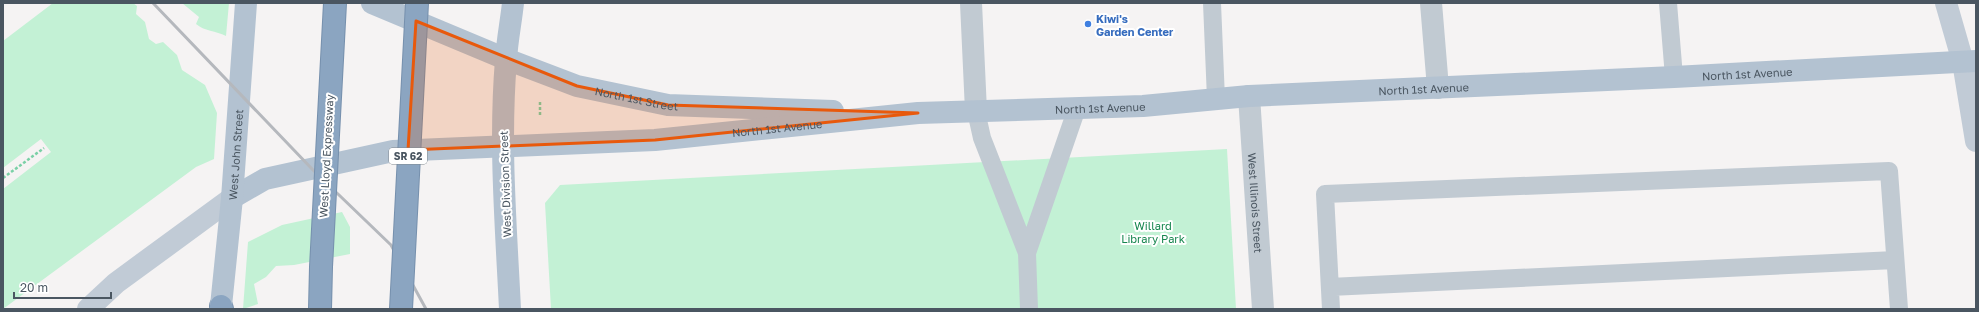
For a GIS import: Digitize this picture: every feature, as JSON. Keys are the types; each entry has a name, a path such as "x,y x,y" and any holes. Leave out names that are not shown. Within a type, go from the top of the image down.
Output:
{"highway":[{"name":"West Lloyd Expressway","path":"320,309 335,3"},
{"name":"SR 62","path":"401,309 417,3"}],"main road":[{"name":"West John Street","path":"221,308 232,198 246,3"},
{"name":"North 1st Street","path":"372,3 506,59 577,86 668,105 918,113"},
{"name":"West Division Street","path":"510,309 503,146 506,59 513,3"},
{"path":"1946,3 1969,61 1976,141"},
{"name":"North 1st Avenue","path":"232,198 265,179 394,151 655,140 918,113 1143,106 1249,96 1674,77 1969,61"},
{"path":"88,309 116,283 232,198"}],"street":[{"path":"971,3 976,111"},
{"path":"1431,3 1438,88"},
{"name":"West Illinois Street","path":"1249,96 1263,309"}],"lane":[{"path":"1212,3 1216,99"},
{"path":"1668,3 1674,77"},
{"path":"1026,253 1077,108"},
{"path":"976,111 982,138 1026,253 1029,309"},
{"path":"1331,309 1325,194 1889,171 1899,309"},
{"path":"1330,287 1895,260"}],"path":[{"path":"3,178 44,148"}],"highlighted area":[{"path":"416,21 577,86 668,105 918,113 655,140 408,150"}],"green space":[{"path":"53,3 133,3 137,6 136,14 145,22 149,39 156,44 163,42 177,55 182,70 205,85 217,113 214,159 196,167 3,309 3,189 51,152 41,139 3,168 3,41"},
{"path":"182,3 229,3 226,36 196,24 199,17"},
{"name":"Willard Library Park","path":"1227,149 1236,309 551,309 545,203 560,185"},
{"path":"342,212 350,227 350,254 294,265 276,266 266,277 254,284 258,304 243,309 248,242 282,225"}],"railway":[{"path":"153,3 313,170 391,245 426,309"}],"place":[{"name":"Kiwi's Garden Center","path":"1088,24"}]}
